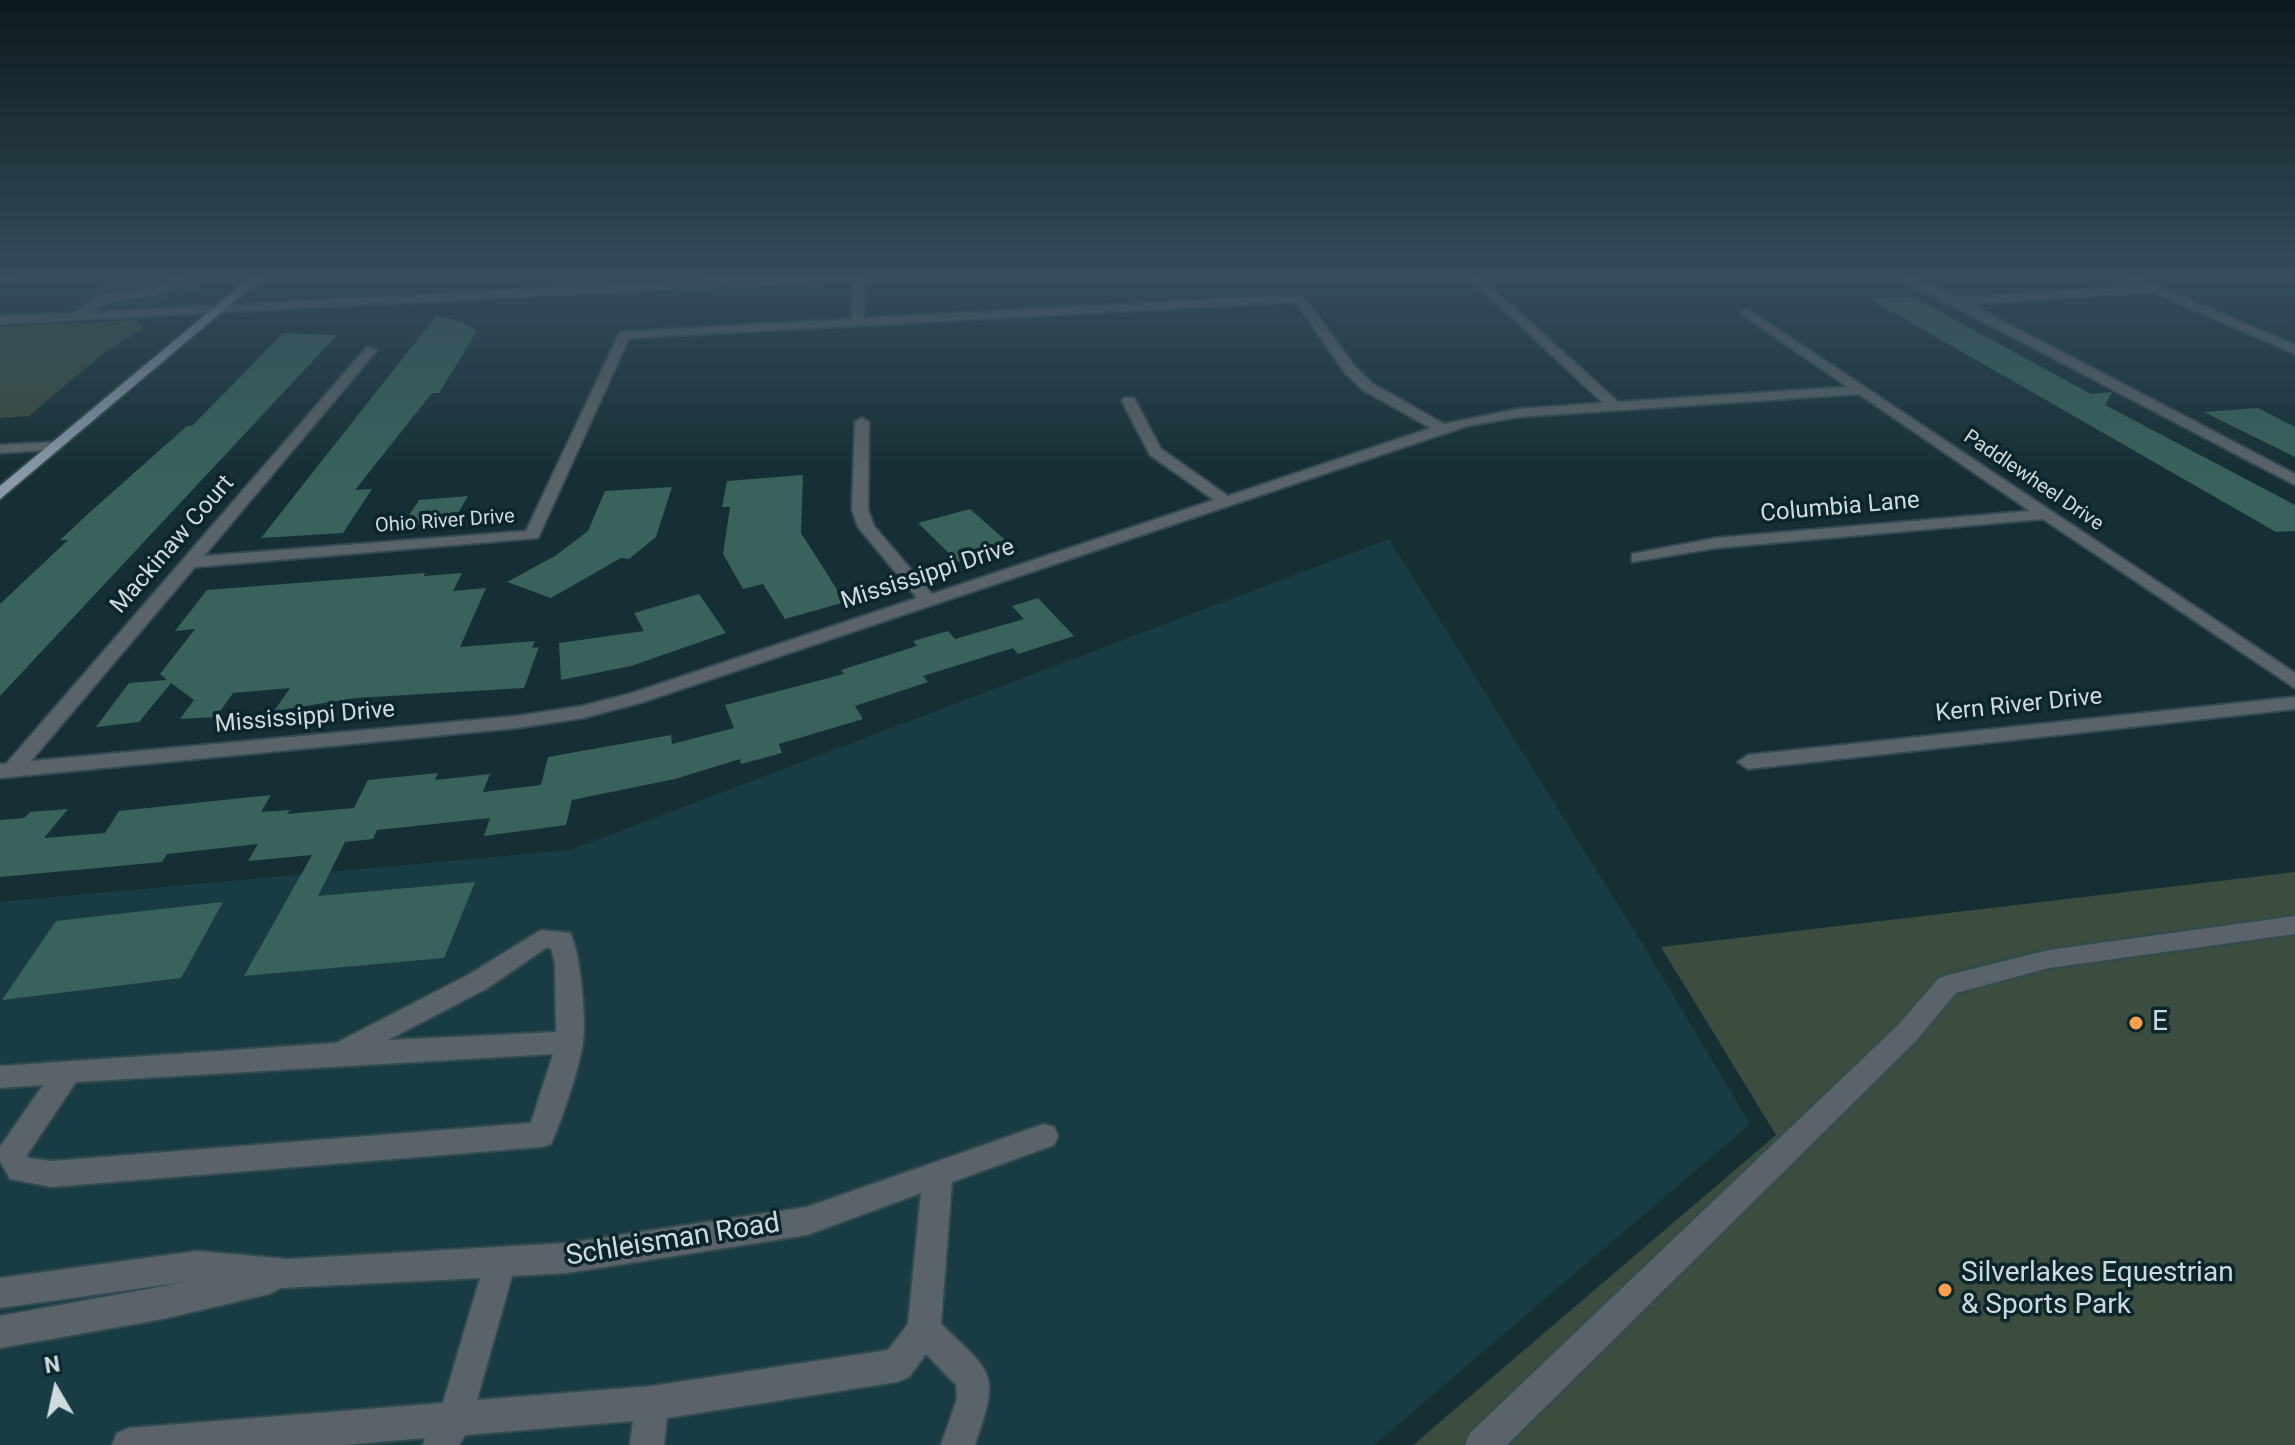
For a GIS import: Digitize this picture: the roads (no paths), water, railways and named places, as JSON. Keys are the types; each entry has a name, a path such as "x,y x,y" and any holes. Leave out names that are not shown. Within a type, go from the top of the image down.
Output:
{"main road":[{"path":"0,494 176,343"}],"street":[{"name":"Ohio River Drive","path":"190,562 532,535 620,343"},
{"path":"1331,343 1350,370 1368,387 1442,429"},
{"path":"1546,343 1615,407"},
{"name":"Paddlewheel Drive","path":"1792,343 2295,682"},
{"path":"2036,343 2295,480"},
{"name":"Mackinaw Court","path":"6,771 371,350"},
{"name":"Mississippi Drive","path":"6,771 517,722 583,712 636,698 1482,418 1861,390"},
{"path":"1129,401 1155,452 1225,501"},
{"path":"862,422 860,510 866,527 928,600"},
{"path":"0,449 55,446"},
{"name":"Columbia Lane","path":"1638,558 1716,543 2047,514"},
{"name":"Kern River Drive","path":"1748,762 2295,703"},
{"path":"1482,1445 1906,1034 1948,985 2049,959 2295,925"},
{"path":"68,1071 11,1154 20,1170 52,1174 541,1135 570,1042 567,964 561,939 541,939 477,982 339,1054"},
{"path":"0,1077 570,1042"},
{"name":"Schleisman Road","path":"0,1293 197,1266 288,1274 567,1258 807,1221 1044,1136"},
{"path":"129,1445 447,1432 897,1365 924,1330 938,1174"},
{"path":"447,1432 500,1262"},
{"name":"Schleisman Road","path":"0,1332 163,1303 288,1274"},
{"path":"924,1330 972,1377 974,1399 958,1445"},
{"path":"647,1445 652,1403"}],"place":[{"name":"E","path":"2136,1023"},
{"name":"Silverlakes Equestrian & Sports Park","path":"1945,1290"}]}
